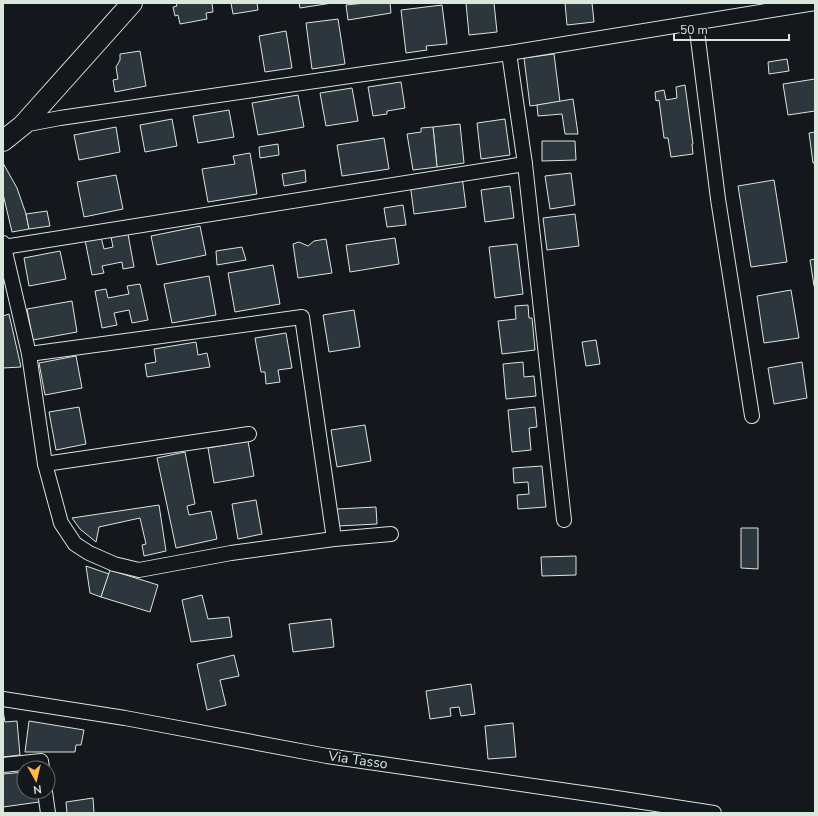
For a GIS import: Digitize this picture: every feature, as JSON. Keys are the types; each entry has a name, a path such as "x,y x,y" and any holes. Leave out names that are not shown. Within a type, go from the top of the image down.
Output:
{"street":[{"path":"3,141 23,125 132,3"},
{"path":"23,125 68,117 509,53 815,3"},
{"path":"696,23 718,199 752,416"},
{"path":"509,53 525,164 564,520"},
{"path":"391,534 334,539 231,553 139,570 114,564 75,544 61,523 46,464 29,354 3,245 525,164"},
{"path":"29,354 302,317 334,539"},
{"path":"46,464 249,434"},
{"name":"Via Tasso","path":"3,699 125,718 327,756 610,796 714,813"},
{"path":"3,765 16,764"},
{"path":"46,800 48,813"}],"building":[{"path":"176,3 212,3 213,12 206,13 207,19 180,24 178,15 175,16 173,7 177,6"},
{"path":"231,3 257,3 258,10 233,14"},
{"path":"299,3 332,3 300,8"},
{"path":"390,3 391,13 348,20 346,5"},
{"path":"466,3 494,3 497,32 469,35"},
{"path":"565,3 592,3 594,22 567,25"},
{"path":"442,5 447,44 426,46 427,50 406,53 401,10"},
{"path":"338,19 345,64 312,69 306,23"},
{"path":"286,31 292,68 265,72 259,36"},
{"path":"140,51 146,86 115,92 113,80 118,79 116,67 120,60 120,54"},
{"path":"554,54 560,102 530,106 524,58"},
{"path":"787,59 789,71 769,74 768,62"},
{"path":"815,79 815,111 788,115 783,84"},
{"path":"401,82 405,108 387,111 387,114 373,116 368,87"},
{"path":"685,85 693,154 671,157 668,138 664,138 659,100 656,101 655,92 664,90 666,100 677,98 676,87"},
{"path":"352,88 358,121 326,126 320,93"},
{"path":"298,95 304,127 258,135 252,103"},
{"path":"573,99 578,134 565,134 562,114 538,116 537,105"},
{"path":"229,110 234,137 198,143 193,116"},
{"path":"172,119 177,146 145,152 140,125"},
{"path":"505,119 510,155 481,159 477,123"},
{"path":"460,124 464,163 437,167 433,127"},
{"path":"116,127 120,152 79,160 74,135"},
{"path":"433,127 437,167 413,170 407,134 421,132 421,128"},
{"path":"815,132 815,163 813,163 809,133"},
{"path":"384,138 389,169 342,176 337,145"},
{"path":"542,141 575,141 576,160 542,161"},
{"path":"278,144 279,155 260,158 259,147"},
{"path":"250,153 257,194 208,202 202,169 235,164 233,156"},
{"path":"3,163 17,188 26,214 29,229 12,232 3,194"},
{"path":"305,170 306,182 284,186 282,174"},
{"path":"571,173 575,205 550,209 545,176"},
{"path":"116,175 123,209 84,217 77,182"},
{"path":"462,176 466,207 414,214 410,183"},
{"path":"774,180 787,262 751,267 738,186"},
{"path":"510,186 514,218 485,222 481,190"},
{"path":"403,205 406,225 387,227 384,208"},
{"path":"47,211 50,226 29,229 26,214"},
{"path":"575,214 579,246 547,250 543,218"},
{"path":"200,226 206,255 157,265 151,236"},
{"path":"128,234 134,267 123,269 122,262 102,266 104,273 92,275 85,240 101,237 104,249 113,247 111,237"},
{"path":"395,238 399,264 350,272 346,245"},
{"path":"326,239 332,273 298,278 293,244 299,242 308,246 314,241"},
{"path":"517,244 523,294 495,298 489,247"},
{"path":"242,247 246,260 217,265 216,251"},
{"path":"60,251 66,279 29,286 24,258"},
{"path":"815,259 815,286 814,286 810,260"},
{"path":"273,265 280,304 235,312 228,273"},
{"path":"209,276 216,315 172,323 164,284"},
{"path":"140,284 148,320 132,323 129,310 114,313 117,325 102,328 95,291 106,289 108,298 129,294 127,286"},
{"path":"791,290 799,338 764,343 757,296"},
{"path":"72,301 77,332 33,340 27,309"},
{"path":"528,305 529,318 532,318 535,350 502,354 498,321 516,319 515,306"},
{"path":"354,310 360,347 329,352 323,315"},
{"path":"9,314 21,367 3,368 3,316"},
{"path":"286,333 292,368 278,370 280,382 266,384 265,372 261,372 255,338"},
{"path":"596,340 600,364 586,366 582,342"},
{"path":"196,342 198,355 207,353 210,367 147,377 145,364 156,362 154,349"},
{"path":"76,356 82,388 45,395 39,363"},
{"path":"523,362 524,377 534,376 536,396 506,399 503,364"},
{"path":"802,362 807,398 774,404 768,368"},
{"path":"79,407 86,444 56,450 49,412"},
{"path":"535,407 537,427 529,428 531,450 512,452 508,410"},
{"path":"365,425 371,461 337,467 331,430"},
{"path":"248,441 254,476 214,483 208,448"},
{"path":"185,452 195,504 187,506 189,515 211,511 217,539 176,548 157,458"},
{"path":"542,466 546,507 518,509 517,495 529,494 528,482 514,483 513,468"},
{"path":"256,500 262,534 238,539 232,504"},
{"path":"159,505 166,551 144,556 142,545 146,544 140,518 99,527 96,542 80,529 72,518"},
{"path":"376,507 377,524 338,526 337,509"},
{"path":"741,528 758,528 758,569 741,568"},
{"path":"576,556 576,575 542,576 541,557"},
{"path":"86,566 109,574 101,597 90,593"},
{"path":"110,570 158,585 150,612 101,597"},
{"path":"202,595 208,619 229,617 232,637 191,642 182,600"},
{"path":"331,619 334,647 293,652 289,624"},
{"path":"234,655 239,676 220,680 226,705 207,710 197,664"},
{"path":"471,684 475,714 461,716 459,707 450,708 451,716 430,719 426,691"},
{"path":"3,711 5,722 17,721 20,755 3,757"},
{"path":"29,721 84,730 81,745 76,745 75,752 25,752"},
{"path":"513,723 516,757 488,759 485,726"},
{"path":"16,773 16,800 39,800 39,802 3,807 3,774"},
{"path":"93,798 94,813 67,813 66,802"}]}
